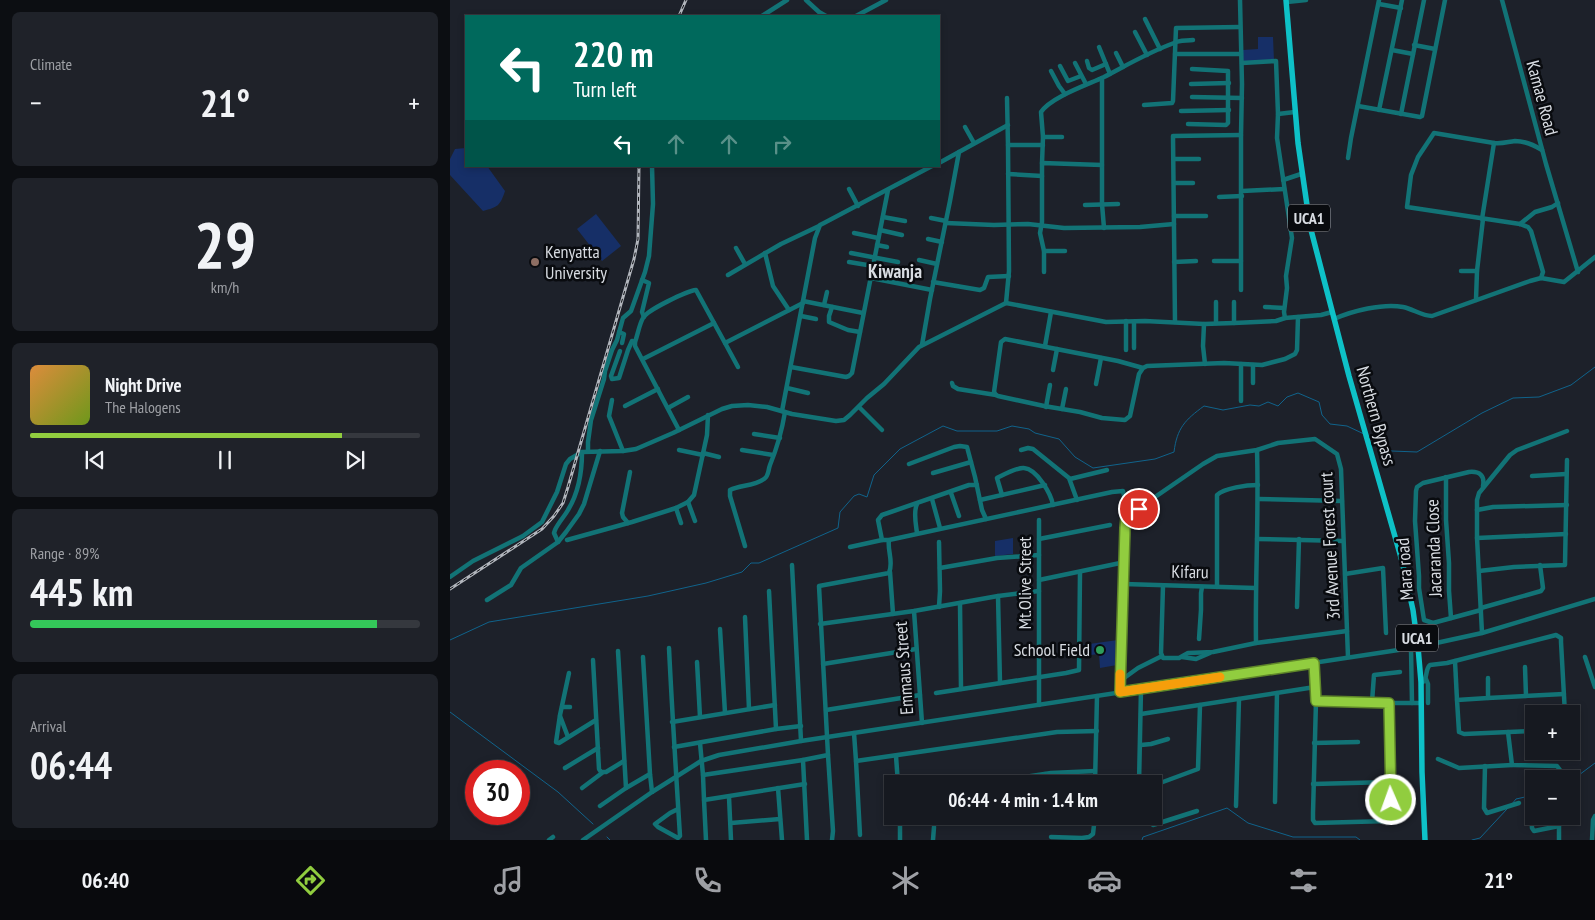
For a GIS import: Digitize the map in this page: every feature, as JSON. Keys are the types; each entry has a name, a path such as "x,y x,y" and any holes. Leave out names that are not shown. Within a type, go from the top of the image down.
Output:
{"main road":[{"name":"Northern Bypass","path":"1286,1 1301,174 1312,233 1408,586 1423,681 1421,703 1425,840"}],"street":[{"path":"764,15 787,0"},
{"path":"806,0 824,15"},
{"path":"858,15 886,0"},
{"path":"1240,0 1242,63 1240,290"},
{"path":"1286,1 1306,0"},
{"path":"1379,110 1402,0"},
{"path":"1400,114 1424,0"},
{"path":"1358,106 1420,117 1423,115 1445,0"},
{"name":"Kamae Road","path":"1502,0 1542,150 1578,272"},
{"path":"1348,158 1379,2 1401,8"},
{"path":"1145,19 1160,48"},
{"path":"1144,104 1166,105 1174,101 1175,29 1177,27 1240,27"},
{"path":"1135,32 1147,55"},
{"path":"1044,272 1044,251 1040,234 1043,137 1040,112 1066,94 1160,48 1175,42 1193,40"},
{"path":"1414,45 1435,49"},
{"path":"1099,47 1110,74"},
{"path":"1392,50 1412,54"},
{"path":"1116,53 1123,67"},
{"path":"1175,54 1241,54"},
{"path":"1087,61 1089,68 1092,70 1106,64"},
{"path":"1242,63 1276,61 1277,138 1292,238 1286,276 1285,318"},
{"path":"1075,63 1086,84"},
{"path":"1060,66 1068,81 1076,89"},
{"path":"1188,124 1226,125 1228,123 1229,72 1227,70 1192,69"},
{"path":"1051,71 1066,94"},
{"path":"1068,81 1081,76"},
{"path":"1102,78 1102,204 1104,228"},
{"path":"1190,84 1229,83"},
{"path":"1192,97 1242,98"},
{"path":"1006,303 1009,276 1007,98"},
{"path":"1181,111 1228,110"},
{"path":"1278,114 1295,112"},
{"path":"1195,124 1195,136"},
{"path":"940,162 1008,125"},
{"path":"964,127 974,143"},
{"path":"1541,278 1543,272 1531,231 1528,227 1520,224 1407,207 1411,175 1418,157 1434,133 1502,144 1517,141 1542,150"},
{"path":"1175,322 1173,136 1241,135"},
{"path":"1043,137 1062,137"},
{"path":"1476,300 1476,271 1494,143"},
{"path":"1008,145 1043,145"},
{"path":"922,345 959,152"},
{"path":"1174,159 1199,158"},
{"path":"1042,163 1102,165"},
{"path":"588,452 594,409 611,353 620,332 622,318 630,313 649,256 654,204 652,167"},
{"path":"728,275 765,253 930,167"},
{"path":"1008,174 1042,176"},
{"path":"1283,180 1301,174"},
{"path":"1174,183 1193,183"},
{"path":"848,189 858,206"},
{"path":"1219,197 1284,189"},
{"path":"791,367 849,376 853,369 888,190"},
{"path":"1520,224 1535,212 1552,207 1558,203"},
{"path":"1085,205 1118,204"},
{"path":"1174,216 1206,216"},
{"path":"883,217 906,222"},
{"path":"932,218 946,222 1041,225 1064,228 1174,224"},
{"path":"745,546 730,496 730,490 747,486 765,478 773,459 780,438 814,238 820,225"},
{"path":"880,230 902,235"},
{"path":"854,233 878,238"},
{"path":"928,239 942,242"},
{"path":"877,245 887,247"},
{"path":"736,248 745,264"},
{"path":"1044,251 1065,251"},
{"path":"765,253 773,286 788,310"},
{"path":"851,253 898,262"},
{"path":"450,577 473,561 523,536 542,522 557,492 566,464 570,459 582,452 636,449 708,415 732,406 752,405 792,414 840,421 848,417 884,384 922,345 1006,303 1106,322 1204,324 1276,321 1285,318 1333,315 1388,307 1403,307 1432,316 1509,287 1541,278 1561,283 1578,272 1595,257"},
{"path":"919,260 938,264"},
{"path":"1174,262 1196,261"},
{"path":"1214,261 1241,261"},
{"path":"849,262 873,266"},
{"path":"1461,271 1476,271"},
{"path":"934,282 980,290 984,288 988,277 1009,276"},
{"path":"871,278 932,290"},
{"path":"642,280 649,283 642,314 644,317 635,342 636,347 679,430"},
{"path":"644,317 681,295 696,290 738,368"},
{"path":"824,305 827,292"},
{"path":"725,343 803,302 863,313"},
{"path":"1216,302 1216,323"},
{"path":"1234,302 1234,323"},
{"path":"832,307 829,322 835,326 860,332"},
{"path":"1265,307 1284,308"},
{"path":"1045,346 1051,312"},
{"path":"801,316 816,319"},
{"path":"952,383 958,389 996,395 1046,407 1102,418 1128,419 1131,414 1139,374 1146,366 1253,365 1272,362 1295,354 1298,343 1298,317"},
{"path":"1126,322 1126,350"},
{"path":"1134,322 1134,348"},
{"path":"643,359 714,323"},
{"path":"1204,324 1203,346 1205,364"},
{"path":"620,332 624,334 622,343"},
{"path":"996,395 994,387 1002,340 1005,339 1118,361 1143,368"},
{"path":"620,351 611,376 612,379 619,378 628,350 632,342 635,342"},
{"path":"1053,370 1057,349"},
{"path":"1096,384 1101,358"},
{"path":"1241,364 1241,401"},
{"path":"1253,365 1253,383"},
{"path":"1046,407 1050,386"},
{"path":"787,388 808,393"},
{"path":"624,406 658,389"},
{"path":"1062,409 1066,389"},
{"path":"668,408 688,397"},
{"path":"612,400 609,416 623,451"},
{"path":"859,407 882,430"},
{"path":"567,540 676,508 688,502 694,494 708,430 708,415"},
{"path":"1482,633 1478,496 1510,455 1517,450 1568,431"},
{"path":"754,434 780,438"},
{"name":"3rd Avenue Forest court","path":"1126,517 1214,457 1259,450 1278,444 1311,439 1319,441 1337,454 1341,469 1348,658"},
{"path":"910,464 937,452 960,446 967,447 983,514 986,519"},
{"path":"1021,450 1034,449 1070,479 1076,500"},
{"path":"679,450 719,456"},
{"path":"742,450 773,455"},
{"path":"1256,643 1255,588 1259,450"},
{"path":"487,600 511,586 521,568 558,542 566,532 584,504 600,451"},
{"path":"558,542 554,533 569,510 577,493 582,452"},
{"path":"1479,571 1566,565 1567,460"},
{"path":"933,473 971,462"},
{"path":"1002,495 997,478 1022,468 1029,470 1045,485 1053,505"},
{"path":"1070,479 1107,470"},
{"path":"1446,477 1475,471 1482,476 1484,486"},
{"path":"628,523 622,513 630,472"},
{"path":"1532,476 1566,474"},
{"name":"Jacaranda Close","path":"1446,477 1446,531 1450,563 1449,591 1451,618"},
{"name":"Mara road","path":"1446,477 1425,482 1417,487 1416,521 1419,588 1424,620 1433,622 1451,618 1541,591 1543,588 1540,566"},
{"path":"882,540 878,520 880,516 951,493 969,485 977,485"},
{"path":"980,500 1045,485"},
{"path":"1217,587 1217,495 1224,490 1258,485"},
{"path":"850,547 1123,491 1125,494 1126,517 1120,692"},
{"path":"951,493 959,516"},
{"path":"932,499 940,528"},
{"path":"1258,499 1342,501"},
{"path":"688,502 695,522"},
{"path":"917,533 914,510 918,504"},
{"path":"1477,510 1493,507 1567,505"},
{"path":"676,508 681,523"},
{"name":"Mt.Olive Street","path":"1039,520 1040,705"},
{"path":"559,524 566,532"},
{"path":"1039,539 1110,525"},
{"path":"1478,538 1566,534"},
{"path":"1257,539 1343,541"},
{"path":"888,540 893,614"},
{"path":"1297,607 1299,540"},
{"path":"939,542 939,607"},
{"path":"940,568 998,558 1039,555"},
{"path":"1039,580 1125,562"},
{"path":"792,565 801,741"},
{"path":"1345,574 1383,568 1386,633"},
{"path":"832,840 820,624 820,585 890,572"},
{"path":"936,693 1079,670 1080,572"},
{"name":"Kifaru","path":"1124,584 1255,588"},
{"path":"1162,656 1163,586"},
{"path":"1199,639 1202,587"},
{"path":"769,591 776,729"},
{"path":"820,624 1039,591"},
{"path":"998,596 1000,683"},
{"path":"583,840 701,761 719,755 1418,647 1482,633 1595,599"},
{"path":"960,604 961,689"},
{"name":"Emmaus Street","path":"914,611 922,723"},
{"path":"745,617 749,708"},
{"path":"720,629 725,713"},
{"path":"1120,680 1162,656 1163,658 1182,657 1188,653 1213,652 1256,643 1347,631"},
{"path":"1428,703 1428,684 1423,681 1428,665 1455,661 1556,635 1561,638 1562,642 1564,705"},
{"path":"669,648 680,838 655,824 670,813 678,810"},
{"path":"1411,648 1412,703"},
{"path":"823,664 916,649"},
{"path":"618,651 626,788"},
{"path":"643,657 652,792"},
{"path":"1585,658 1595,687"},
{"path":"593,660 598,765 602,773"},
{"path":"1455,661 1458,730 1461,733 1525,731"},
{"path":"697,662 700,717"},
{"path":"1314,663 1316,701 1313,784 1314,822 1391,821 1389,703"},
{"path":"1525,667 1526,696"},
{"path":"1372,702 1374,675 1400,672"},
{"path":"569,673 556,742 559,743 596,720"},
{"path":"1488,678 1488,698"},
{"path":"1141,714 1315,687"},
{"path":"1139,775 1141,689"},
{"path":"1275,802 1277,693"},
{"path":"1457,700 1564,694"},
{"path":"826,710 920,696"},
{"path":"1095,775 1097,696"},
{"path":"1236,806 1239,699"},
{"path":"1316,701 1421,703"},
{"path":"672,722 775,705"},
{"path":"1162,782 1198,769 1200,705"},
{"path":"562,707 570,707"},
{"path":"560,715 568,737"},
{"path":"674,747 801,726"},
{"path":"856,761 1057,732 1097,731"},
{"path":"1508,732 1512,765"},
{"path":"854,733 860,835"},
{"path":"1141,745 1151,744 1168,738"},
{"path":"1314,742 1322,744 1358,742"},
{"path":"700,743 706,840"},
{"path":"566,768 598,748"},
{"path":"703,775 828,755"},
{"path":"896,756 897,775"},
{"path":"1438,759 1459,768 1512,765 1557,766 1560,770"},
{"path":"803,760 807,840"},
{"path":"582,788 602,773 624,761"},
{"path":"1485,766 1485,811 1492,812 1519,803"},
{"path":"1040,775 1095,771"},
{"path":"600,806 650,774"},
{"path":"1313,784 1390,782"},
{"path":"704,800 805,784"},
{"path":"778,788 782,840"},
{"path":"729,797 731,840"},
{"path":"1162,822 1197,811"},
{"path":"1592,840 1595,816"},
{"path":"731,822 780,819"},
{"path":"900,825 900,840"},
{"path":"1052,838 1089,837 1093,832 1093,825"},
{"path":"1532,825 1534,831 1558,826 1558,840"},
{"path":"933,840 934,827"}],"shaded area":[{"path":"1258,37 1273,37 1274,61 1243,62 1243,50 1258,49"},
{"path":"465,148 465,167 488,167 505,191 502,200 495,207 483,211 450,175 450,159 455,149"},
{"path":"596,214 621,246 602,261 577,229"},
{"path":"1013,538 1013,554 995,556 995,541"},
{"name":"School Field","path":"1118,640 1117,665 1100,668 1099,654 1082,656 1082,645"}],"waterway":[{"path":"1370,437 1392,451 1417,452 1482,413 1513,398 1539,397 1571,385 1595,367"},
{"path":"450,640 489,622 648,596 706,583 742,572 751,563 759,563 838,528 840,512 854,496 859,494 867,497 874,475 900,449 943,426 957,431 997,431 1012,426 1029,429 1035,433 1059,439 1075,457 1093,468 1155,459 1174,452 1177,437 1183,425 1204,406 1223,410 1250,405 1259,406 1268,402 1278,406 1287,397 1298,393 1319,402 1322,415 1330,424 1347,426 1364,434"},
{"path":"450,712 558,792 593,824"},
{"path":"1580,774 1595,763"},
{"path":"1512,804 1516,799 1525,797"},
{"path":"1142,840 1143,837 1227,808 1248,823 1293,837 1356,837 1360,840"},
{"path":"1472,840 1480,838 1507,809"},
{"path":"607,837 610,840"}],"railway":[{"path":"679,15 686,0"},
{"path":"450,589 542,529 563,503 634,259 638,239 639,167"}],"slow traffic":[{"path":"1120,674 1120,692 1220,677"}],"place":[{"name":"Kenyatta University","path":"535,262"},
{"name":"School Field","path":"1100,650"}],"district":[{"name":"Kiwanja","path":"895,271"}],"route":[{"path":"1139,509 1126,517 1120,692 1314,663 1316,701 1389,703 1391,800"}]}
